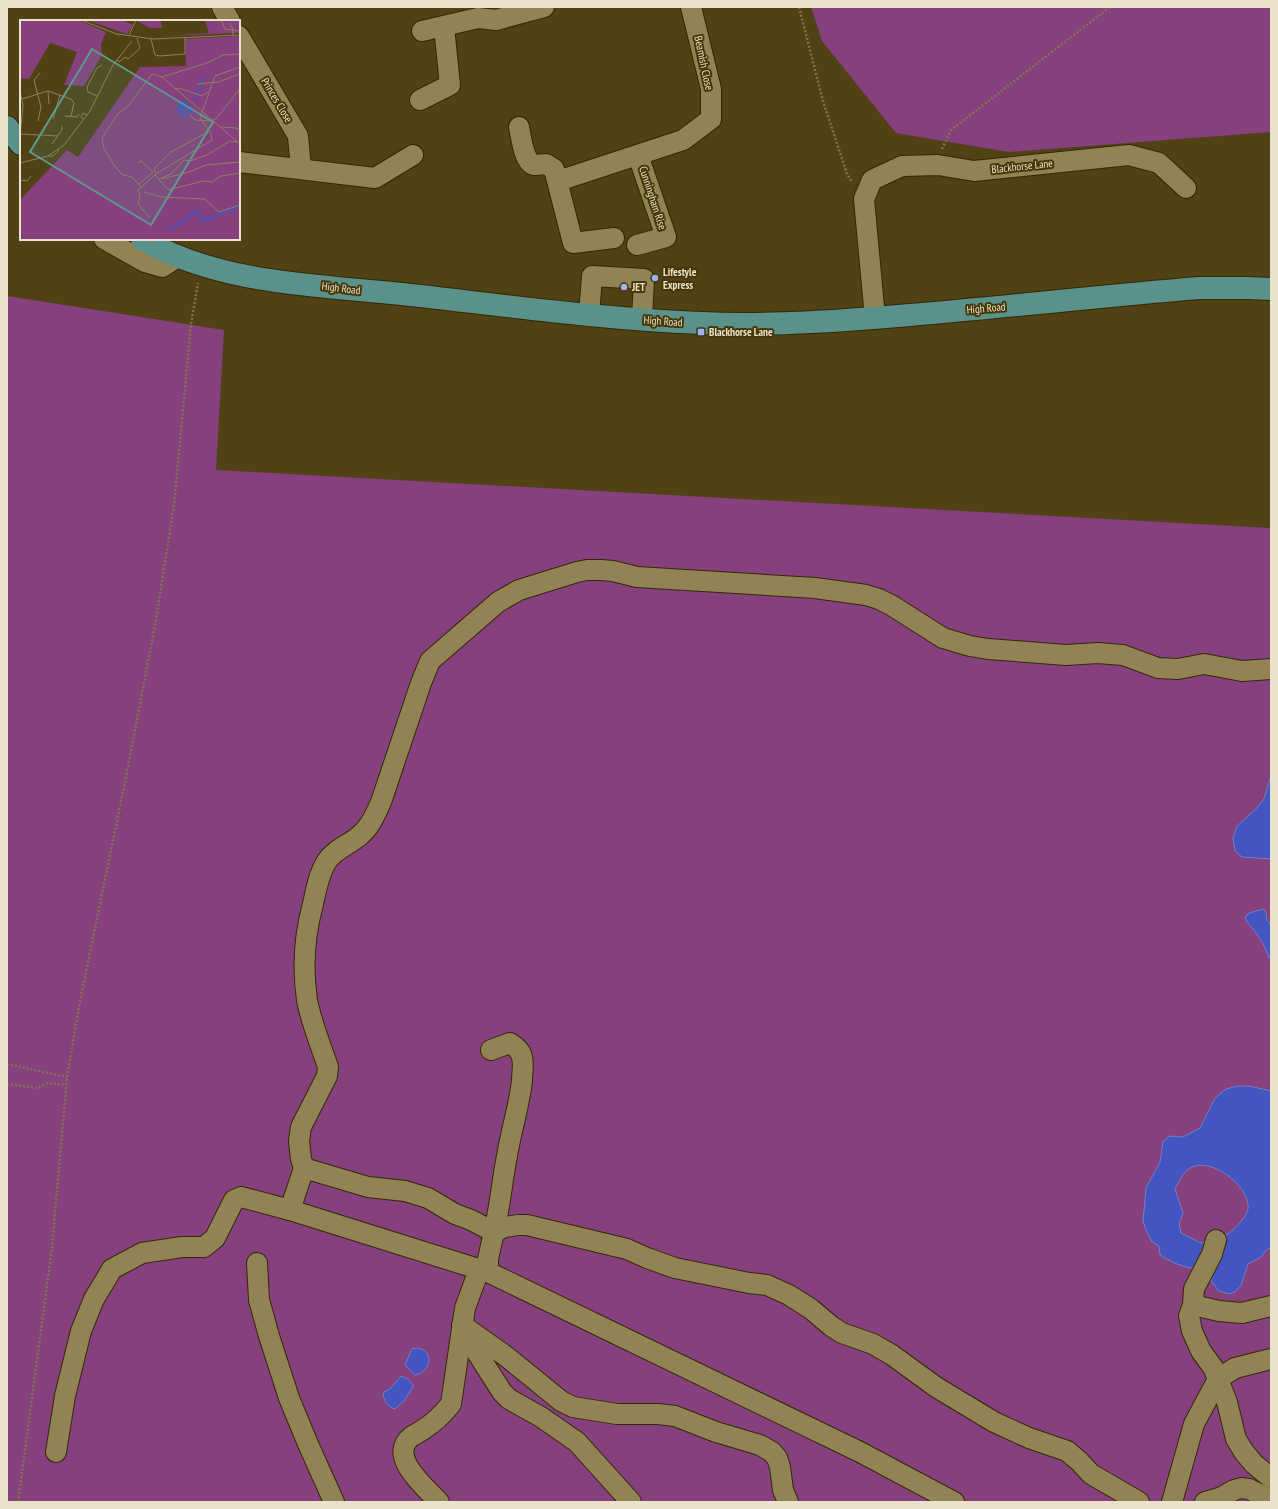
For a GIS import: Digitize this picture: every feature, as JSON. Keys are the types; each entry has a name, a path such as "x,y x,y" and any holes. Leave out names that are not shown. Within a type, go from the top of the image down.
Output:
{"main road":[{"path":"7,127 20,143"},
{"name":"High Road","path":"144,240 157,248 202,265 246,276 367,291 589,315 702,323 779,323 875,318 1199,288 1271,289"}],"street":[{"path":"222,7 229,20"},
{"path":"422,31 478,18 496,20 544,7"},
{"name":"Beamish Close","path":"691,7 711,89 711,119"},
{"path":"420,100 450,85 444,27"},
{"name":"Princes Close","path":"240,38 298,136 301,169"},
{"name":"Cunningham Rise","path":"558,180 683,140 711,119"},
{"path":"519,127 527,159 534,165 550,165 554,170 558,180 574,243 614,238"},
{"name":"Cunningham Rise","path":"637,245 666,237 638,154"},
{"path":"240,162 375,178 413,155"},
{"name":"Blackhorse Lane","path":"875,318 864,199 872,180 902,166 935,165 974,171 1129,155 1159,163 1186,188"},
{"path":"106,240 145,262 162,268 179,256"},
{"path":"589,315 592,276 644,279 642,319"},
{"path":"290,1210 304,1168 301,1159 299,1141 301,1127 326,1076 328,1067 307,1002 304,976 304,946 314,897 323,871 327,861 334,853 359,836 368,827 375,815 381,802 421,683 430,661 498,602 519,590 577,572 601,570 637,577 815,588 866,595 879,599 944,638 970,646 988,649 1066,655 1098,653 1123,655 1158,668 1178,669 1204,664 1242,671 1271,669"},
{"path":"439,1502 410,1471 404,1460 403,1449 404,1444 411,1437 434,1423 451,1404 465,1308 488,1259 498,1218 507,1154 517,1113 523,1068 522,1056 518,1048 510,1043 491,1050"},
{"path":"304,1168 368,1187 405,1191 421,1195 455,1214 471,1220 494,1232"},
{"path":"56,1452 65,1396 81,1331 94,1299 112,1269 142,1254 182,1247 204,1247 215,1238 234,1200 241,1197 290,1210 483,1271 860,1452 954,1502"},
{"path":"494,1232 505,1227 527,1225 627,1249 675,1268 749,1283 767,1285 789,1295 842,1333 872,1344 892,1355 936,1387 994,1422 1029,1438 1067,1451 1091,1474 1138,1502"},
{"path":"1216,1240 1212,1254 1194,1289 1193,1305 1189,1316 1192,1331 1202,1351 1214,1369 1227,1402 1236,1439 1254,1464 1271,1478"},
{"path":"257,1263 259,1300 269,1336 290,1398 308,1444 334,1502"},
{"path":"1193,1305 1219,1311 1242,1312 1271,1306"},
{"path":"462,1325 474,1348 502,1392 509,1399 541,1416 577,1442 631,1502"},
{"path":"462,1325 507,1357 561,1401 573,1407 617,1414 658,1414 675,1416 716,1432 760,1445 772,1452 777,1458 788,1502"},
{"path":"1172,1502 1194,1424 1218,1379 1235,1368 1271,1359"},
{"path":"1205,1502 1222,1497 1241,1488 1249,1489 1271,1500"}],"path":[{"path":"799,7 823,101 847,174 864,199"},
{"path":"935,165 951,130 1110,7"},
{"path":"18,1502 52,1248 67,1077 80,1001 155,625 174,505 191,324 202,265"},
{"path":"7,1064 67,1077"},
{"path":"7,1084 37,1088 48,1083 66,1085"}],"shaded area":[{"path":"811,7 1271,7 1271,132 1009,152 896,133 822,41"},
{"path":"7,296 224,330 216,470 1271,528 1271,1502 7,1502"},
{"path":"1271,775 1271,859 1242,857 1235,851 1233,838 1237,826 1256,809 1264,799"},
{"path":"1264,909 1267,920 1271,925 1271,958 1269,958 1261,941 1245,919 1249,913"},
{"path":"1238,1086 1249,1086 1271,1091 1271,1248 1266,1250 1261,1257 1248,1264 1241,1286 1235,1292 1229,1294 1219,1291 1211,1281 1224,1236 1238,1225 1248,1209 1247,1200 1243,1191 1236,1182 1217,1169 1197,1165 1184,1173 1175,1189 1183,1213 1179,1224 1181,1233 1201,1243 1207,1242 1197,1268 1182,1266 1160,1255 1159,1246 1152,1242 1143,1221 1146,1188 1160,1162 1163,1142 1169,1136 1183,1137 1200,1128 1215,1098 1226,1089"},
{"path":"417,1348 427,1353 429,1362 424,1370 415,1375 405,1365 412,1349"},
{"path":"401,1376 408,1379 413,1387 404,1401 395,1409 387,1404 383,1395 384,1392 390,1389"}],"place":[{"name":"Lifestyle Express","path":"655,278"},
{"name":"JET","path":"624,287"},
{"name":"Blackhorse Lane","path":"701,332"}]}
